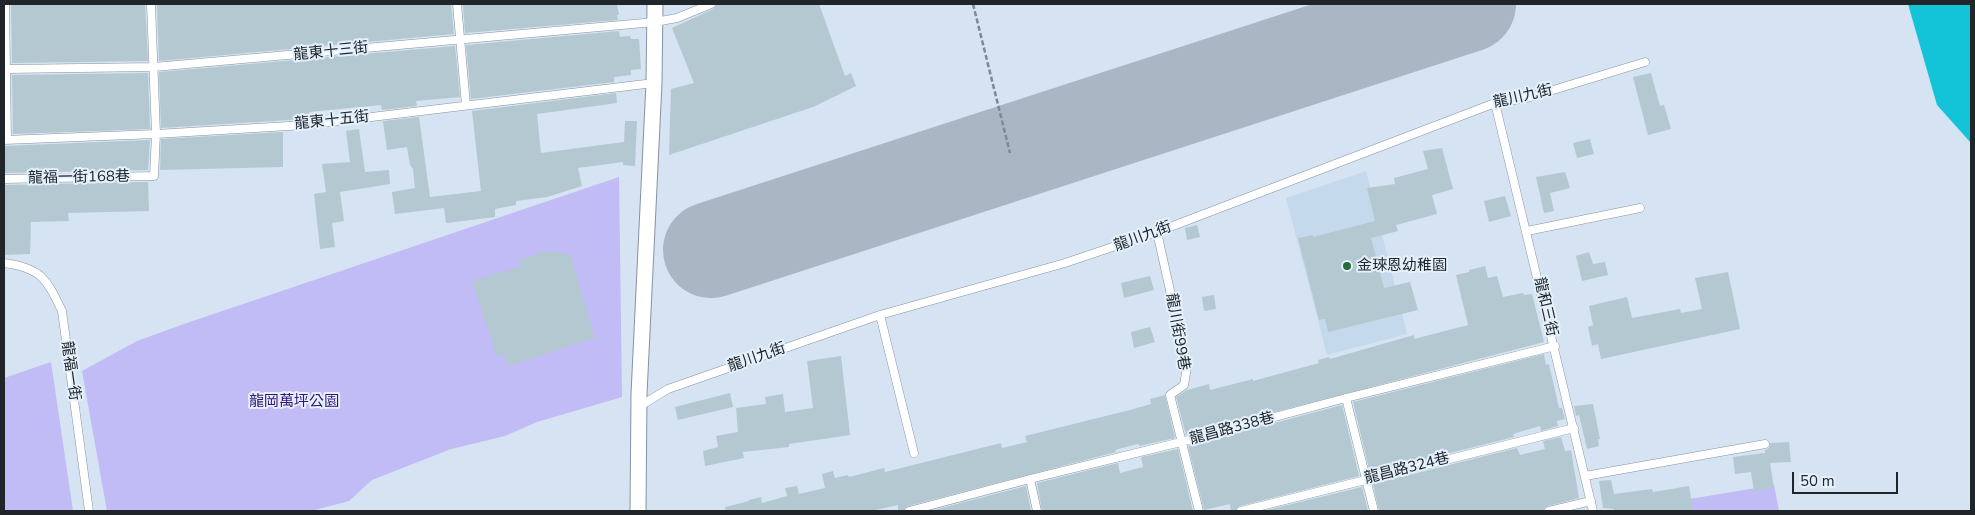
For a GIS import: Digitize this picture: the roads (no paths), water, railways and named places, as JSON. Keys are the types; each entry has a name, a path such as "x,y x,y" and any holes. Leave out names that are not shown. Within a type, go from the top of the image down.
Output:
{"street":[{"path":"638,511 640,406 656,39 655,4"}],"lane":[{"path":"5,4 6,140"},
{"path":"151,4 156,134"},
{"path":"457,4 466,105"},
{"name":"龍東十三街","path":"6,69 154,67 298,55 655,22 677,18 711,4"},
{"name":"龍川九街","path":"640,406 668,389 880,315 1065,264 1157,232 1495,103 1527,98 1645,62"},
{"name":"龍東十五街","path":"6,140 156,134 305,125 654,83"},
{"name":"龍和三街","path":"1495,103 1593,511"},
{"name":"龍福一街168巷","path":"4,179 154,176 156,134"},
{"path":"1527,230 1640,208"},
{"name":"龍川街99巷","path":"1157,232 1187,367 1184,385 1170,395 1199,511"},
{"name":"龍福一街","path":"4,263 21,266 40,274 51,289 62,311 89,511"},
{"path":"880,315 914,453"},
{"name":"龍昌路338巷","path":"909,511 1554,346"},
{"path":"1346,398 1374,511"},
{"name":"龍昌路324巷","path":"1241,511 1574,428"},
{"path":"1585,476 1765,444"},
{"path":"1030,479 1037,511"},
{"path":"1549,511 1591,501"}],"water":[{"path":"1908,4 1971,4 1971,143 1937,105"}],"place":[{"name":"金琜恩幼稚園","path":"1347,266"}],"park label":[{"name":"龍岡萬坪公園","path":"294,402"}]}
